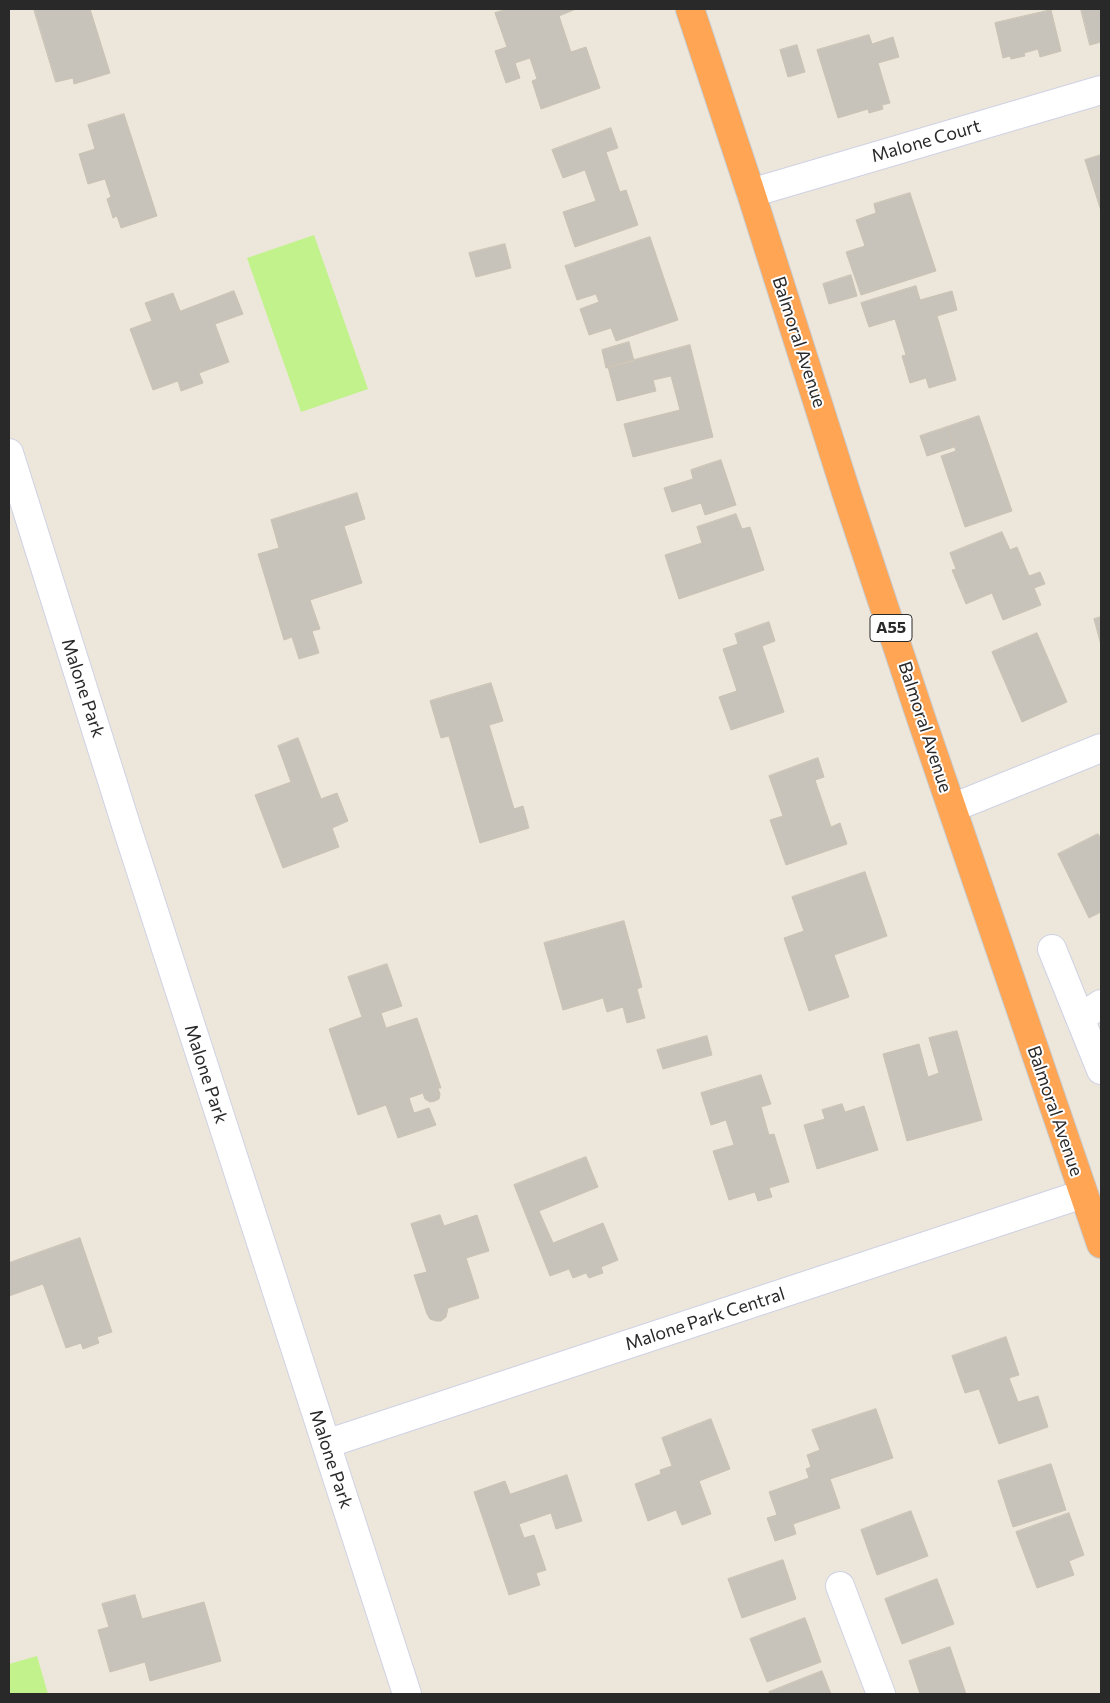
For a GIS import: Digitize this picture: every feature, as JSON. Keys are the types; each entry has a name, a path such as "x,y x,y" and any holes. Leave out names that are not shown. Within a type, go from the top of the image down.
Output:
{"highway":[{"name":"Balmoral Avenue","path":"690,9 848,496 1101,1244"}],"street":[{"name":"Malone Court","path":"751,193 1101,90"},
{"name":"Malone Park","path":"9,453 129,834 408,1694"},
{"path":"952,808 1101,748"},
{"path":"1052,949 1090,1011 1101,1070"},
{"name":"Malone Park Central","path":"326,1444 1083,1194"},
{"path":"840,1586 881,1694"}],"green space":[{"path":"314,235 368,389 301,412 247,258"},
{"path":"37,1656 48,1694 9,1694 9,1664"}],"building":[{"path":"34,9 90,9 110,73 74,84 73,78 56,82"},
{"path":"508,9 576,9 559,16 571,52 586,47 600,88 541,109 532,81 537,79 530,58 515,63 520,78 506,83 495,51 507,47 495,13"},
{"path":"1081,9 1101,9 1101,42 1090,45"},
{"path":"1051,10 1061,51 1040,57 1038,49 1024,53 1025,56 1011,59 1010,56 1003,58 995,23"},
{"path":"869,35 872,44 893,37 899,57 878,63 890,103 882,105 883,109 869,113 868,109 838,118 817,50"},
{"path":"797,45 805,72 788,77 780,50"},
{"path":"124,114 157,216 121,228 117,216 113,218 107,199 111,197 105,179 88,184 79,154 95,149 88,125"},
{"path":"611,128 618,148 606,152 620,192 626,190 638,225 575,247 563,212 596,201 585,170 563,178 552,150"},
{"path":"1101,155 1101,211 1085,160"},
{"path":"910,193 936,271 861,295 846,252 865,246 856,220 876,213 874,204"},
{"path":"650,237 678,320 616,341 611,328 589,335 580,309 599,302 596,294 577,300 565,266"},
{"path":"505,244 511,268 476,277 469,253"},
{"path":"851,275 857,296 829,304 823,284"},
{"path":"916,286 920,300 952,291 957,310 937,316 956,380 929,388 926,378 910,383 902,356 906,355 895,319 869,327 861,303"},
{"path":"234,291 243,314 215,324 229,362 199,373 203,383 181,391 178,381 153,390 130,329 152,321 145,303 173,293 180,311"},
{"path":"629,342 634,361 606,368 602,350"},
{"path":"690,345 713,437 633,457 624,424 680,410 671,376 653,380 656,391 617,401 608,367"},
{"path":"979,416 1012,511 965,527 941,456 956,451 947,427"},
{"path":"947,427 954,447 927,456 920,436"},
{"path":"721,460 736,505 705,515 701,503 672,512 664,488 693,479 691,470"},
{"path":"357,493 365,519 344,526 362,583 310,600 320,629 312,631 319,653 299,659 292,637 284,640 258,554 279,548 271,520"},
{"path":"736,514 742,529 750,527 764,570 679,599 665,555 702,543 697,527"},
{"path":"1002,532 1010,550 1017,547 1029,576 1040,572 1045,584 1034,588 1041,605 1003,620 992,593 966,604 952,570 956,569 950,553"},
{"path":"1101,617 1101,645 1094,619"},
{"path":"769,622 775,641 762,646 784,712 731,730 719,697 737,691 723,649 738,644 735,634"},
{"path":"1037,633 1067,702 1022,722 992,652"},
{"path":"491,683 503,721 489,725 514,809 523,806 529,828 480,843 449,736 441,738 430,701"},
{"path":"298,738 321,799 337,793 348,821 332,828 339,847 283,868 255,795 291,782 278,746"},
{"path":"818,758 824,777 815,780 831,827 840,823 847,844 786,865 770,820 783,816 769,776"},
{"path":"1098,834 1101,839 1101,912 1089,918 1058,854"},
{"path":"865,872 887,936 834,955 849,997 809,1011 784,938 804,931 792,897"},
{"path":"624,921 642,987 637,989 645,1018 627,1023 623,1007 607,1012 603,998 563,1010 544,943"},
{"path":"387,964 402,1006 381,1013 386,1028 417,1018 441,1088 438,1088 439,1099 435,1101 430,1102 425,1099 423,1093 409,1098 414,1113 429,1108 436,1125 398,1138 386,1105 358,1115 329,1029 362,1017 348,977"},
{"path":"957,1031 982,1120 907,1141 883,1054 919,1044 928,1077 939,1073 929,1038"},
{"path":"707,1036 712,1055 663,1069 657,1050"},
{"path":"761,1075 771,1104 761,1107 769,1135 774,1134 789,1182 769,1188 772,1197 758,1201 755,1192 729,1200 713,1151 734,1145 726,1120 711,1125 701,1093"},
{"path":"842,1104 845,1112 864,1106 878,1150 817,1169 804,1125 825,1119 822,1110"},
{"path":"586,1157 598,1187 539,1211 553,1243 603,1223 618,1260 601,1267 603,1273 589,1278 586,1273 573,1278 569,1269 550,1276 514,1185"},
{"path":"440,1215 444,1226 477,1215 489,1251 466,1258 479,1298 448,1308 446,1317 441,1321 436,1321 430,1319 427,1314 414,1275 427,1272 411,1224"},
{"path":"80,1238 112,1332 97,1337 99,1343 83,1349 81,1343 66,1348 43,1284 9,1296 9,1263"},
{"path":"1006,1337 1019,1375 1009,1378 1018,1402 1038,1396 1048,1427 999,1444 979,1389 965,1393 952,1356"},
{"path":"876,1409 893,1458 830,1479 840,1508 793,1524 796,1534 775,1541 767,1518 777,1515 769,1492 809,1478 806,1469 811,1467 807,1455 820,1450 812,1430"},
{"path":"711,1419 730,1469 699,1481 711,1514 682,1525 676,1510 648,1521 635,1484 661,1474 660,1470 672,1466 662,1438"},
{"path":"1051,1464 1066,1510 1013,1527 998,1481"},
{"path":"567,1475 582,1521 556,1529 551,1513 519,1524 524,1538 534,1535 546,1570 536,1573 540,1585 509,1595 474,1492 505,1481 510,1494"},
{"path":"911,1511 928,1556 877,1575 861,1530"},
{"path":"1069,1513 1084,1555 1069,1561 1074,1575 1037,1588 1016,1532"},
{"path":"783,1560 796,1599 742,1618 728,1579"},
{"path":"937,1579 954,1624 902,1644 885,1599"},
{"path":"135,1595 142,1619 204,1602 221,1661 150,1681 145,1662 110,1672 98,1630 109,1627 102,1604"},
{"path":"805,1618 821,1662 767,1682 750,1639"},
{"path":"950,1647 966,1694 920,1694 909,1661"},
{"path":"822,1671 831,1694 770,1694 769,1692"}]}
